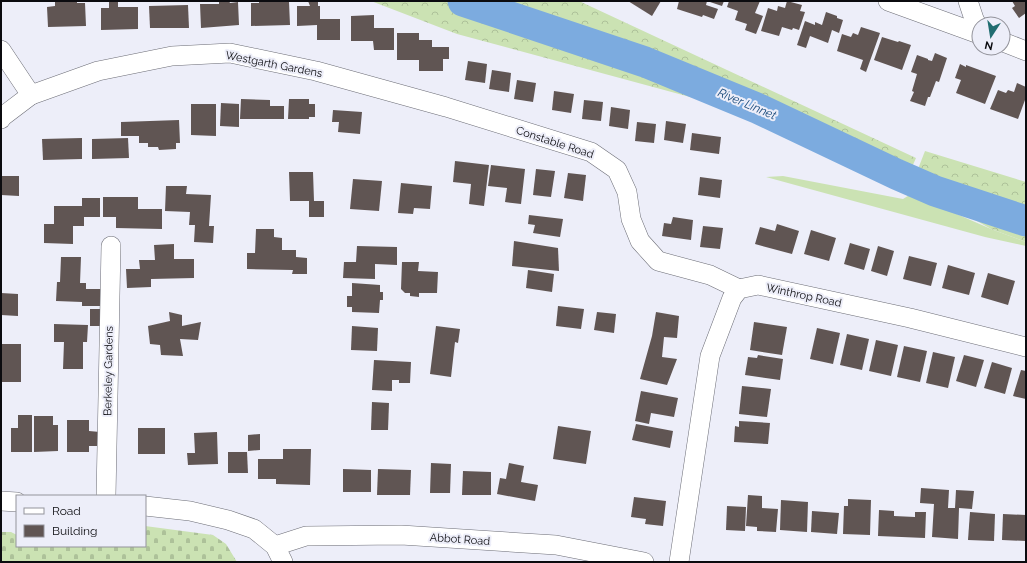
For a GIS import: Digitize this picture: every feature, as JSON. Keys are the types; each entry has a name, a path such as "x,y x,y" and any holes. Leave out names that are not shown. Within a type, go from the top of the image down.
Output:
{"street":[{"path":"968,1 973,16"},
{"path":"904,3 971,31"},
{"path":"1011,45 1026,51"},
{"path":"1,50 31,96"},
{"name":"Westgarth Gardens","path":"1,119 31,96 98,71 172,56 230,53 316,71 401,94"},
{"name":"Constable Road","path":"401,94 592,152 617,170 628,192 631,219 640,241 658,260 710,276 739,289"},
{"name":"Berkeley Gardens","path":"106,495 111,246"},
{"name":"Winthrop Road","path":"739,289 758,285 910,318 1026,347"},
{"path":"679,562 710,356 732,298 739,289"},
{"path":"1,501 16,502"},
{"path":"146,506 190,511 228,520 254,530 279,554"},
{"name":"Abbot Road","path":"279,554 306,536 408,536 556,545 644,562"}],"green space":[{"path":"371,1 454,1 510,23 533,18 522,16 476,1 579,1 916,158 907,181 771,119 457,34"},
{"path":"925,151 1026,182 1026,242 991,229 915,186 918,169"},
{"path":"783,176 903,199 911,194 991,229 1026,242 1026,246 985,237 766,177"},
{"path":"146,526 213,535 226,544 237,562 1,562 1,532 11,532 16,534 16,547 146,547"}],"building":[{"path":"55,1 77,1 77,3 85,3 86,26 48,27 47,7 55,6"},
{"path":"109,1 118,1 118,7 138,7 138,29 101,30 101,8 109,8"},
{"path":"219,1 229,1 230,3 238,2 239,25 201,28 200,4 219,4"},
{"path":"259,1 289,2 290,25 251,26 251,3 259,3"},
{"path":"308,1 318,1 318,6 320,6 320,19 340,19 340,40 317,40 317,25 297,26 297,6 310,6"},
{"path":"628,1 661,1 652,16"},
{"path":"679,1 707,1 706,5 718,9 714,19 703,15 702,17 677,9"},
{"path":"707,1 724,1 722,6"},
{"path":"729,1 760,1 755,13 763,16 756,34 745,30 747,24 735,20 738,11 727,7"},
{"path":"787,1 802,5 800,11 805,12 799,30 793,28 792,30 782,27 779,36 761,31 768,8 777,11 778,6 785,8"},
{"path":"1012,1 1026,1 1026,13 1019,18 1012,8 1015,6"},
{"path":"188,5 189,28 150,28 149,6"},
{"path":"826,12 843,20 839,33 832,30 828,43 810,36 806,48 797,45 805,21 815,25 815,22 822,25"},
{"path":"374,15 374,28 394,28 394,50 374,50 373,41 351,41 351,16"},
{"path":"861,27 880,33 866,72 860,69 863,60 837,51 842,34 851,37 853,33 858,35"},
{"path":"397,33 419,33 419,40 432,40 432,47 449,47 449,59 443,59 443,71 419,71 419,60 397,60"},
{"path":"882,37 911,45 902,70 874,60"},
{"path":"935,53 947,58 939,82 936,81 925,106 910,101 914,92 912,91 917,74 911,72 917,55 932,61"},
{"path":"468,61 487,64 485,83 465,80"},
{"path":"960,64 996,76 985,104 956,93 961,80 955,78"},
{"path":"492,70 511,73 509,92 489,89"},
{"path":"517,80 536,83 533,102 514,99"},
{"path":"1017,83 1026,87 1026,101 1025,100 1018,119 990,109 998,90 1006,93 1008,90 1014,92"},
{"path":"554,91 574,94 571,113 552,110"},
{"path":"241,99 270,100 270,106 284,106 284,119 240,119"},
{"path":"289,99 309,99 309,104 315,104 315,117 309,117 309,119 288,119"},
{"path":"584,100 603,102 601,121 582,119"},
{"path":"221,103 239,104 239,127 220,126"},
{"path":"191,104 216,104 216,136 191,135"},
{"path":"611,107 630,110 628,129 609,126"},
{"path":"333,110 362,112 360,134 338,132 339,122 332,122"},
{"path":"179,120 180,143 176,143 176,149 159,150 158,147 148,147 148,143 139,143 139,136 121,136 121,122"},
{"path":"666,121 686,124 683,143 664,140"},
{"path":"637,122 656,124 654,143 635,141"},
{"path":"692,133 721,137 719,154 690,150"},
{"path":"82,138 82,159 43,160 42,139"},
{"path":"128,138 129,158 92,159 92,139"},
{"path":"455,161 489,165 484,206 469,204 471,184 453,182"},
{"path":"491,165 525,169 521,204 505,202 507,188 488,186"},
{"path":"536,169 555,171 551,197 533,195"},
{"path":"289,172 313,172 314,201 324,201 324,217 309,217 309,201 290,201"},
{"path":"568,173 586,175 583,201 564,198"},
{"path":"1,176 19,176 19,196 1,195"},
{"path":"700,177 722,180 720,198 698,195"},
{"path":"353,179 382,181 379,211 350,209"},
{"path":"401,183 432,186 430,209 414,208 413,214 398,213"},
{"path":"166,186 187,186 186,194 211,195 209,226 214,226 213,243 194,242 195,225 189,225 190,212 165,211"},
{"path":"103,197 138,197 138,209 162,209 162,229 116,228 116,217 103,217"},
{"path":"82,198 100,198 100,217 84,217 84,226 73,226 73,244 44,243 44,224 54,224 54,206 82,206"},
{"path":"529,215 563,219 560,237 533,233 535,225 528,224"},
{"path":"673,217 693,220 691,240 662,236 664,223 671,224"},
{"path":"777,224 799,231 792,254 755,244 760,227 775,231"},
{"path":"703,226 723,228 720,249 700,247"},
{"path":"256,229 274,229 274,237 282,238 282,250 296,250 296,257 307,258 307,274 292,274 293,270 247,269 247,253 255,253"},
{"path":"811,230 836,238 829,261 804,254"},
{"path":"514,241 558,248 559,271 512,266"},
{"path":"850,243 870,249 864,270 844,264"},
{"path":"174,244 174,259 194,259 194,278 151,279 151,287 127,288 126,269 140,269 139,260 155,260 154,245"},
{"path":"357,246 397,247 397,265 375,264 375,279 343,278 344,262 356,262"},
{"path":"878,246 894,251 887,276 871,271"},
{"path":"909,256 937,263 931,286 903,279"},
{"path":"61,257 81,257 80,283 86,283 86,289 102,289 102,306 82,306 82,302 56,301 57,282 60,282"},
{"path":"402,262 419,262 418,271 438,272 437,293 419,293 419,297 410,296 410,293 405,293 401,289"},
{"path":"948,265 975,273 969,295 942,288"},
{"path":"528,270 554,274 552,292 526,288"},
{"path":"988,273 1015,281 1008,305 981,297"},
{"path":"352,283 380,285 380,292 383,292 383,300 380,300 379,313 352,312 352,307 347,307 347,296 352,296"},
{"path":"1,293 18,294 18,316 1,315"},
{"path":"558,306 584,309 581,329 556,326"},
{"path":"90,309 104,309 103,326 90,326"},
{"path":"169,312 182,315 182,326 201,322 198,340 180,339 183,356 161,355 160,345 150,344 148,326 170,321"},
{"path":"597,312 616,314 614,333 594,330"},
{"path":"656,312 679,316 677,338 664,337 662,357 677,359 667,385 640,379 652,336"},
{"path":"754,322 787,327 782,355 750,350"},
{"path":"54,324 88,325 87,342 83,342 83,369 63,369 64,342 54,342"},
{"path":"352,326 378,328 377,351 351,350"},
{"path":"436,326 460,329 458,343 455,342 451,377 430,374"},
{"path":"817,328 840,333 833,364 810,359"},
{"path":"847,334 869,339 862,370 840,365"},
{"path":"876,340 898,345 891,376 869,371"},
{"path":"1,344 21,344 21,382 1,382"},
{"path":"904,346 927,351 920,382 897,377"},
{"path":"933,352 955,357 948,388 926,383"},
{"path":"758,355 783,359 780,380 745,375 748,357 757,358"},
{"path":"964,355 984,360 976,387 956,381"},
{"path":"374,360 411,362 410,383 399,383 399,380 392,380 392,391 372,390"},
{"path":"992,362 1012,368 1005,394 984,388"},
{"path":"1021,370 1026,371 1026,399 1013,396"},
{"path":"742,386 771,389 767,417 739,414"},
{"path":"641,391 678,398 674,417 651,413 649,424 635,421"},
{"path":"372,402 389,403 388,430 371,430"},
{"path":"18,415 32,415 32,452 11,452 11,428 18,428"},
{"path":"34,416 53,416 53,425 58,425 58,451 34,452"},
{"path":"67,420 89,420 89,431 100,432 100,446 89,446 89,452 67,452"},
{"path":"739,421 770,423 768,444 734,442 735,426 739,427"},
{"path":"636,424 673,431 670,448 632,440"},
{"path":"558,426 591,431 586,464 553,459"},
{"path":"138,428 165,428 165,454 138,454"},
{"path":"217,432 218,464 188,465 187,453 195,453 194,433"},
{"path":"260,434 260,450 248,451 248,435"},
{"path":"283,449 311,449 310,485 276,484 276,479 258,479 258,459 283,459"},
{"path":"228,452 247,452 248,473 228,473"},
{"path":"431,463 451,464 450,493 430,493"},
{"path":"509,463 524,466 521,482 538,485 535,501 497,494 500,478 506,479"},
{"path":"343,469 371,470 371,492 343,492"},
{"path":"378,469 411,470 410,495 377,495"},
{"path":"463,471 491,472 491,495 462,495"},
{"path":"921,488 949,490 948,508 955,508 956,490 974,491 972,509 959,508 958,539 932,537 934,504 920,503"},
{"path":"748,495 762,496 762,508 778,509 776,532 757,531 757,527 746,526"},
{"path":"634,497 666,501 663,526 645,524 646,519 631,517"},
{"path":"848,499 871,500 870,535 843,534 844,506 848,506"},
{"path":"781,500 808,502 807,532 780,530"},
{"path":"727,506 746,507 745,531 726,530"},
{"path":"879,510 894,511 894,516 915,517 915,512 926,512 925,538 878,536"},
{"path":"812,511 839,513 837,534 811,532"},
{"path":"970,512 995,514 994,541 968,540"},
{"path":"1003,514 1026,515 1026,541 1002,540"}],"waterway":[{"name":"River Linnet","path":"463,1 645,62 759,109 935,191 1026,221"}]}
